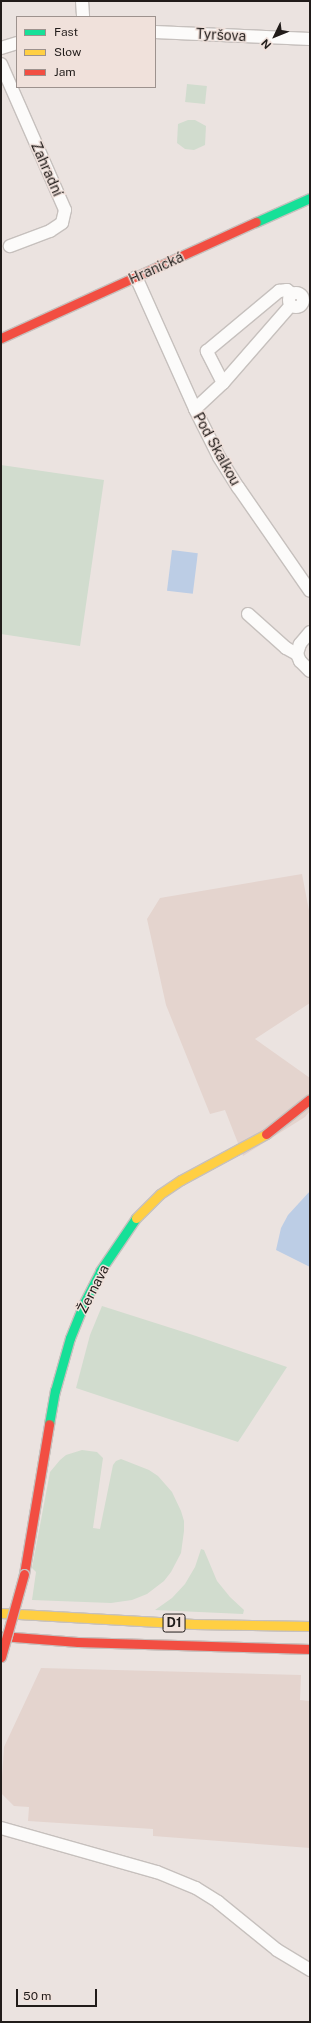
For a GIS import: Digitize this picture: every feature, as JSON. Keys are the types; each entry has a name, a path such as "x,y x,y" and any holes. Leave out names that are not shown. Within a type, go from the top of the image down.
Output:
{"main road":[{"name":"Hranická","path":"1,338 310,198"},
{"name":"Žernava","path":"1,1657 24,1574 55,1391 70,1338 84,1303 100,1272 132,1222 160,1194 181,1180 266,1134 290,1116 310,1098"},
{"name":"D1","path":"1,1614 194,1624 310,1626"},
{"name":"D1","path":"1,1636 78,1642 310,1650"}],"street":[{"path":"82,1 83,16"},
{"name":"Tyršova","path":"156,32 310,39"},
{"path":"1,48 16,43"},
{"name":"Zahradní","path":"1,64 65,210 62,223 50,231 10,246"},
{"name":"Pod Skalkou","path":"136,277 195,409 226,469 310,591"},
{"path":"195,409 223,383 301,300 286,290 280,291 207,351 223,383"},
{"path":"248,614 286,648 297,654 300,661 310,671"},
{"path":"297,654 300,644 310,632"},
{"path":"1,1828 157,1872 196,1888 225,1906 277,1950 310,1970"}],"shaded area":[{"path":"302,874 310,916 310,1003 255,1039 310,1078 310,1111 305,1117 243,1156 225,1110 210,1114 166,1005 147,919 160,898"},
{"path":"41,1668 301,1675 300,1700 310,1701 310,1848 153,1836 153,1829 28,1821 29,1807 14,1806 1,1793 4,1747"}],"green space":[{"path":"187,84 207,86 205,104 185,102"},
{"path":"188,120 195,120 206,126 205,145 194,150 185,149 177,143 178,124"},
{"path":"1,465 104,480 80,646 1,634"},
{"path":"102,1306 287,1367 238,1442 76,1388 90,1335"},
{"path":"82,1450 97,1452 103,1458 93,1528 100,1529 113,1465 116,1461 121,1459 149,1470 158,1476 172,1492 184,1521 181,1553 171,1572 164,1581 147,1594 132,1600 111,1603 32,1600 36,1572 32,1568 50,1472 66,1455"},
{"path":"201,1549 204,1550 217,1581 230,1597 244,1610 243,1614 155,1610 172,1598 185,1584 195,1567"}],"water":[{"path":"172,550 198,553 193,594 167,591"},
{"path":"310,1191 310,1267 276,1250 281,1228 288,1215"}],"traffic: fast":[{"path":"256,222 310,198"},
{"path":"49,1424 55,1391 70,1338 84,1303 100,1271 136,1218"}],"traffic: slow":[{"path":"136,1218 160,1194 181,1180 266,1134"},
{"path":"1,1613 194,1624 310,1626"}],"traffic: jam":[{"path":"1,338 256,222"},
{"path":"266,1134 310,1099"},
{"path":"24,1574 49,1424"},
{"path":"1,1657 24,1574"},
{"path":"1,1636 78,1642 310,1649"}]}
